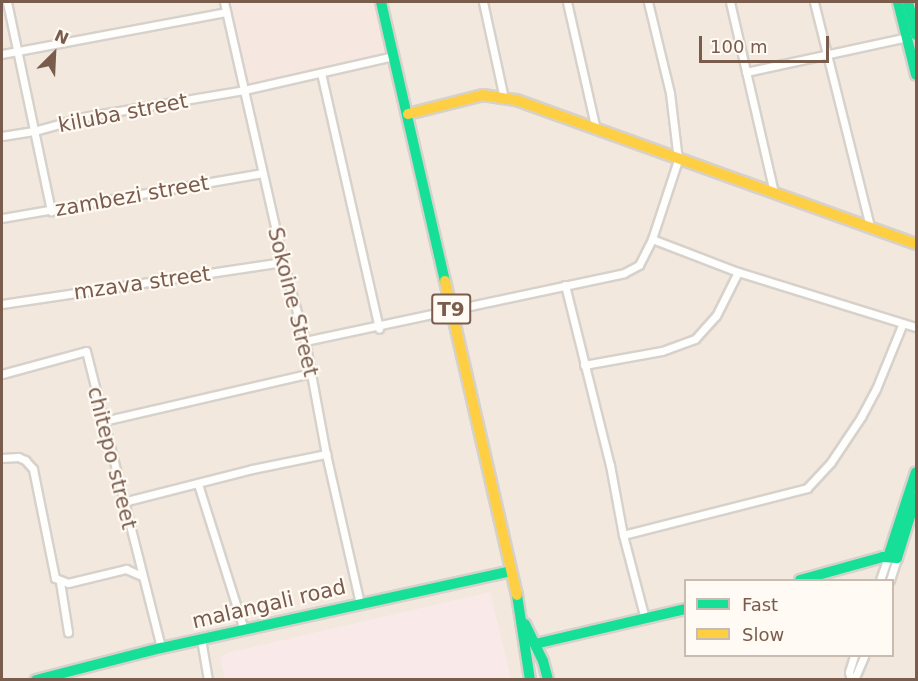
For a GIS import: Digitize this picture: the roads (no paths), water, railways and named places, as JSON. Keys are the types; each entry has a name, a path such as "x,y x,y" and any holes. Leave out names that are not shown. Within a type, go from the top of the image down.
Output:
{"main road":[{"name":"T9","path":"381,2 522,617 530,680"},
{"path":"898,2 912,36"},
{"path":"908,2 916,75"},
{"path":"408,114 483,95 516,100 678,160 916,243"},
{"path":"893,557 916,475"},
{"path":"893,557 916,497"},
{"path":"804,579 893,557"},
{"name":"malangali road","path":"36,680 72,675 161,648 511,571"},
{"path":"535,644 684,609"},
{"name":"T9","path":"522,617 543,662 547,679"},
{"path":"527,666 543,662"}],"street":[{"path":"7,2 51,211"},
{"name":"Sokoine Street","path":"224,2 283,262 305,341 326,454 360,604"},
{"path":"483,2 504,99"},
{"path":"567,2 596,130"},
{"path":"305,341 379,328 451,309 624,273 639,265 652,239 678,160 670,93 648,2"},
{"path":"730,2 774,192"},
{"path":"814,2 870,226"},
{"path":"2,54 226,12"},
{"path":"746,72 912,36"},
{"name":"kiluba street","path":"2,136 34,131 88,116 244,90 394,56"},
{"path":"321,73 379,328"},
{"name":"zambezi street","path":"2,218 262,173"},
{"path":"652,239 738,272 916,327"},
{"name":"mzava street","path":"2,304 283,262"},
{"path":"584,365 662,351 695,339 716,316 738,272"},
{"path":"565,285 610,465 622,535 645,619"},
{"path":"622,535 807,488 831,462 861,417 876,389 903,323"},
{"name":"chitepo street","path":"2,374 88,350 103,421 161,648"},
{"path":"103,421 311,373"},
{"path":"123,502 326,454"},
{"path":"2,459 18,457 25,460 33,470 52,569 60,582 68,633"},
{"path":"198,484 244,630"},
{"path":"881,579 893,557"},
{"path":"890,579 893,557"},
{"path":"60,582 68,583 126,569 142,576"},
{"path":"201,639 208,680"},
{"path":"853,680 849,672 854,657"},
{"path":"853,680 864,657"}]}
